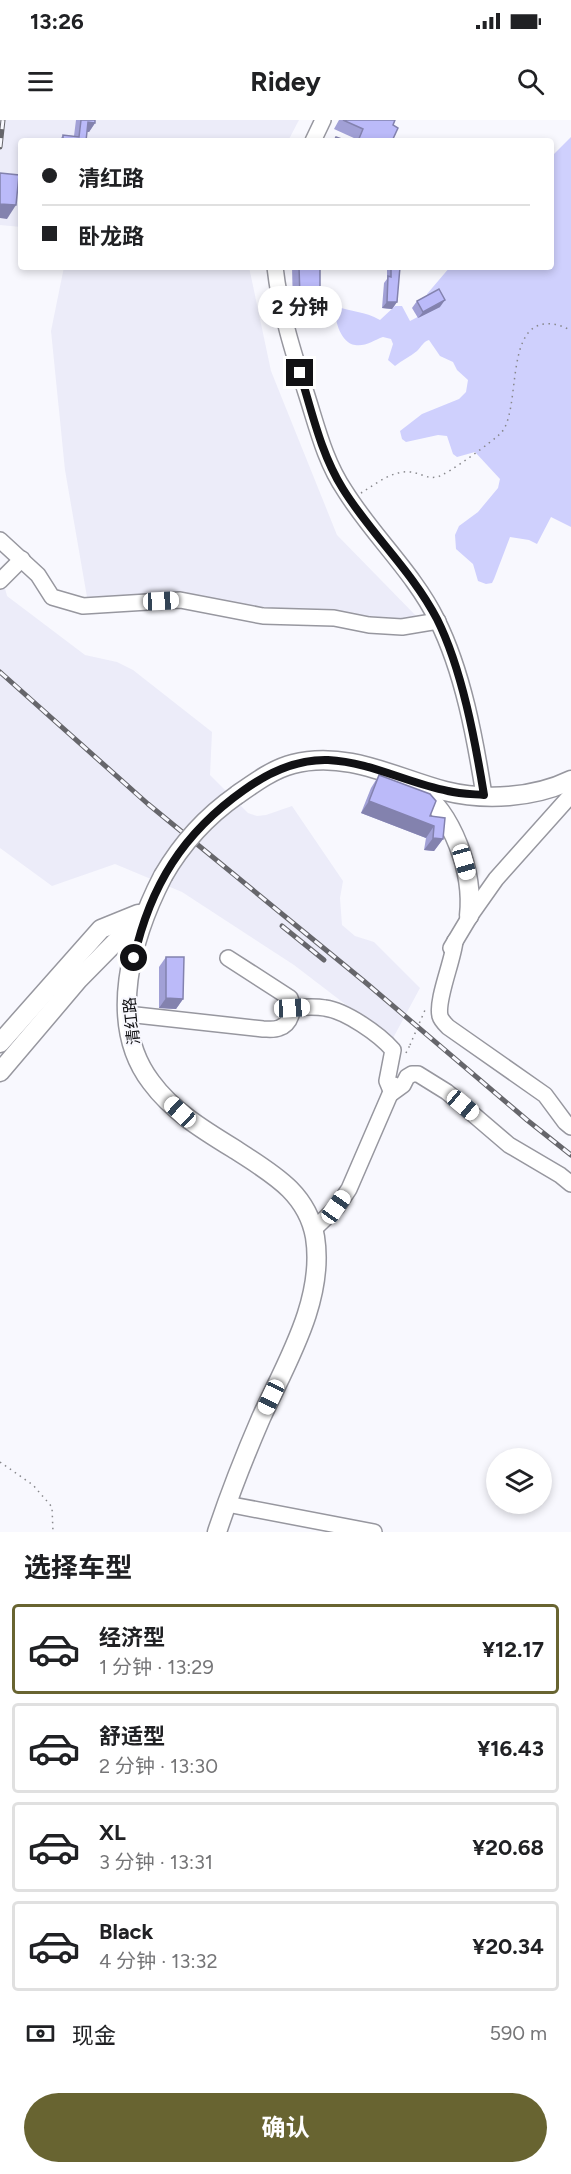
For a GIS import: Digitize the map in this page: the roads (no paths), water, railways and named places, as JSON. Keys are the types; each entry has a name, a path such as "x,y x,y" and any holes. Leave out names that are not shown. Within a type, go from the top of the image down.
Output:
{"main road":[{"name":"清红路","path":"217,1532 241,1466 291,1354 306,1313 315,1271 316,1245 313,1230 302,1203 285,1183 192,1122 156,1089 145,1074 135,1053 127,1014 131,971 148,910 164,876 192,835 213,814 237,795 277,770 305,762 329,760 346,762 447,791 484,795 534,792 571,780"},
{"path":"392,774 423,792 445,817 467,875 470,896 469,916"},
{"path":"0,1043 101,929 148,910"},
{"path":"0,1072 78,981 148,910"}],"street":[{"path":"314,138 323,120"},
{"path":"275,270 283,316 321,441 333,471 349,498 418,589 438,621 446,641 477,753 484,795"},
{"path":"0,540 38,575 52,597 83,606 180,600 263,616 334,618 369,625 402,627 438,621"},
{"path":"0,581 22,559"},
{"path":"440,973 469,916 496,879 571,795"},
{"path":"455,941 454,954 442,996 440,1015 442,1020 448,1028 545,1095 571,1127"},
{"path":"127,1014 263,1029 278,1029 290,1019 292,1008 290,998 228,958"},
{"path":"292,1008 312,1007 334,1010 386,1041 393,1050 387,1081 393,1087"},
{"path":"393,1087 403,1085 406,1077 418,1074 447,1092 509,1144 571,1184"},
{"path":"313,1230 336,1207 349,1189 393,1087"},
{"path":"227,1504 374,1532"}],"railway":[{"path":"0,147 3,120"},
{"path":"0,672 148,804 571,1155"},
{"path":"282,926 324,960"}]}
